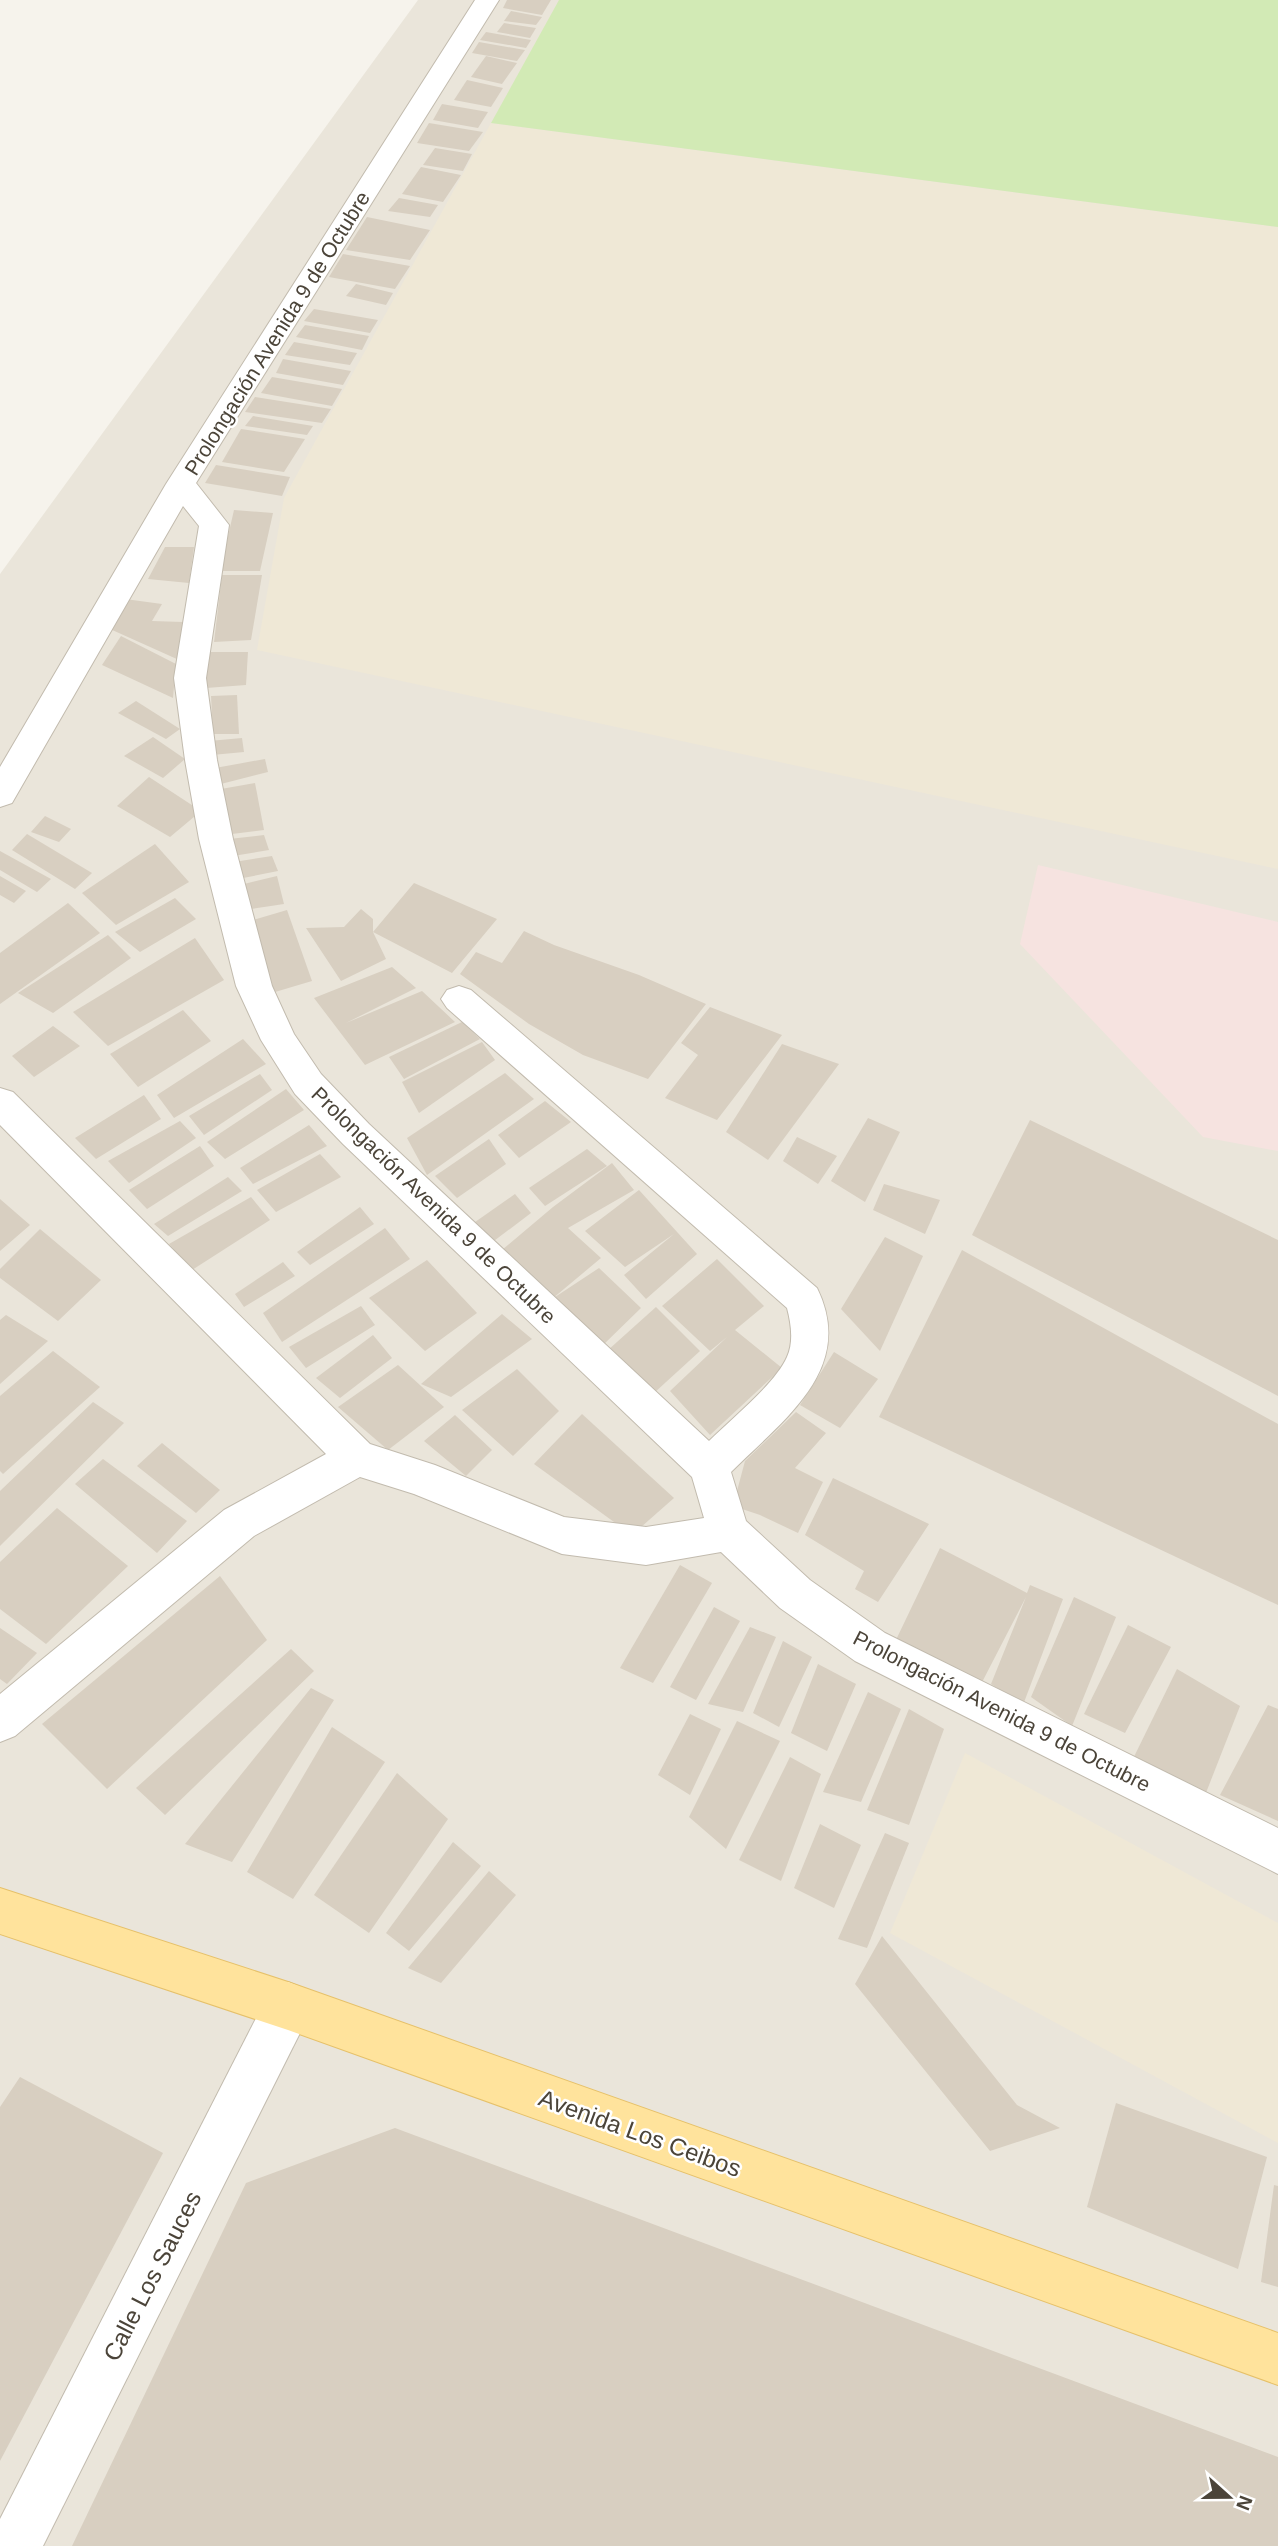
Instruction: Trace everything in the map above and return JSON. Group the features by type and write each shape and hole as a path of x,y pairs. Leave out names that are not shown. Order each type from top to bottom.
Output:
{"main road":[{"name":"Avenida Los Ceibos","path":"0,1912 288,2006 1278,2359"}],"street":[{"name":"Prolongación Avenida 9 de Octubre","path":"487,0 181,484 214,525 190,678 201,760 216,839 254,986 279,1040 308,1084 356,1135 709,1467 729,1532 795,1594 870,1647 1278,1852"},
{"path":"0,795 181,484"},
{"path":"459,999 803,1299 811,1320 806,1359 787,1388 709,1467"},
{"path":"0,1102 357,1458 421,1478 562,1535 646,1546 729,1532"},
{"path":"0,1721 239,1523 357,1458"},
{"name":"Calle Los Sauces","path":"15,2546 288,2006"}],"shaded area":[{"path":"418,0 1278,0 1278,2546 0,2546 0,574"},
{"path":"491,123 1278,227 1278,869 257,650 284,498"},
{"path":"1038,865 1278,922 1278,1151 1203,1137 1020,944"},
{"path":"965,1753 1278,1923 1278,2143 890,1933"}],"green space":[{"path":"559,0 1278,0 1278,227 491,123"}],"building":[{"path":"507,0 551,0 542,15 503,8"},
{"path":"511,11 542,17 536,25 504,21"},
{"path":"504,23 536,28 530,38 497,32"},
{"path":"486,32 531,40 526,48 480,40"},
{"path":"479,42 525,50 517,61 472,53"},
{"path":"486,56 517,63 502,84 471,77"},
{"path":"467,80 503,88 491,107 454,100"},
{"path":"442,104 488,112 478,128 433,120"},
{"path":"429,123 483,132 469,151 417,143"},
{"path":"435,148 472,154 463,171 423,165"},
{"path":"421,167 461,175 443,202 402,194"},
{"path":"399,198 438,205 430,217 388,211"},
{"path":"367,217 430,230 410,260 346,250"},
{"path":"343,254 410,266 395,289 329,277"},
{"path":"356,284 393,293 386,305 346,296"},
{"path":"314,309 378,320 370,333 304,321"},
{"path":"305,325 369,336 362,350 296,337"},
{"path":"294,342 357,353 350,365 285,355"},
{"path":"283,359 351,371 343,385 276,373"},
{"path":"272,377 342,389 332,406 261,393"},
{"path":"255,397 331,409 322,423 245,412"},
{"path":"253,416 313,426 307,435 245,426"},
{"path":"241,429 305,439 284,472 222,462"},
{"path":"216,465 290,477 282,496 205,483"},
{"path":"234,510 273,513 260,571 220,571"},
{"path":"165,547 194,547 189,583 148,579"},
{"path":"222,575 262,575 251,640 214,642"},
{"path":"125,599 162,604 152,621 183,622 179,660 110,629"},
{"path":"121,636 176,664 173,698 102,665"},
{"path":"208,652 248,652 246,685 206,688"},
{"path":"237,695 239,734 213,734 211,696"},
{"path":"136,701 180,729 166,739 118,713"},
{"path":"153,737 185,759 163,778 124,756"},
{"path":"242,738 244,752 212,755 209,741"},
{"path":"265,759 268,772 217,785 215,768"},
{"path":"149,777 201,811 170,837 117,806"},
{"path":"255,783 264,830 232,834 221,789"},
{"path":"45,816 71,829 59,842 31,832"},
{"path":"27,834 92,873 75,889 12,850"},
{"path":"264,835 269,850 233,856 229,839"},
{"path":"155,844 189,882 116,925 82,893"},
{"path":"0,851 51,879 37,892 0,870"},
{"path":"272,856 278,871 238,879 234,862"},
{"path":"0,876 26,891 14,903 0,895"},
{"path":"277,876 284,904 251,909 240,885"},
{"path":"414,883 497,919 452,973 373,932"},
{"path":"175,898 196,919 140,952 115,932"},
{"path":"68,903 100,933 0,1004 0,953"},
{"path":"361,909 373,919 373,932 386,959 341,981 306,928 344,927"},
{"path":"287,910 312,981 275,992 243,923"},
{"path":"524,931 706,1004 648,1079 583,1055 529,1024 460,974 476,952 502,963"},
{"path":"108,935 131,958 53,1013 18,993"},
{"path":"195,938 224,980 108,1046 73,1012"},
{"path":"392,967 416,988 346,1023 422,991 455,1022 365,1065 314,998"},
{"path":"710,1007 782,1035 717,1120 665,1098 698,1055 681,1043"},
{"path":"183,1010 211,1041 138,1087 110,1054"},
{"path":"462,1022 480,1039 404,1079 389,1057"},
{"path":"53,1026 80,1046 34,1077 12,1056"},
{"path":"243,1039 266,1064 174,1118 157,1095"},
{"path":"482,1042 495,1060 419,1113 402,1082"},
{"path":"782,1044 839,1064 768,1160 726,1132"},
{"path":"505,1073 534,1099 427,1175 407,1138"},
{"path":"260,1074 272,1090 204,1135 189,1116"},
{"path":"286,1089 304,1110 225,1159 207,1142"},
{"path":"144,1095 161,1119 96,1159 75,1138"},
{"path":"545,1101 571,1122 519,1158 498,1135"},
{"path":"868,1118 900,1132 865,1202 831,1181"},
{"path":"1030,1120 1278,1240 1278,1396 972,1235"},
{"path":"180,1121 196,1138 129,1183 108,1161"},
{"path":"309,1125 327,1146 253,1184 240,1168"},
{"path":"797,1137 837,1156 818,1184 783,1161"},
{"path":"489,1139 506,1164 457,1198 435,1176"},
{"path":"200,1146 214,1166 147,1209 129,1190"},
{"path":"587,1149 607,1166 545,1206 529,1188"},
{"path":"320,1154 341,1177 276,1212 257,1190"},
{"path":"612,1163 634,1190 568,1228 601,1258 552,1299 502,1250"},
{"path":"228,1177 242,1191 168,1236 154,1224"},
{"path":"884,1184 940,1200 925,1234 873,1210"},
{"path":"639,1190 697,1254 646,1299 624,1275 674,1234 625,1267 585,1231"},
{"path":"515,1194 531,1213 486,1247 468,1227"},
{"path":"251,1197 270,1220 192,1270 169,1244"},
{"path":"0,1199 30,1225 0,1251"},
{"path":"360,1207 374,1224 310,1265 297,1252"},
{"path":"385,1228 410,1259 282,1342 263,1313"},
{"path":"40,1229 101,1280 58,1321 0,1278 0,1269"},
{"path":"885,1237 923,1256 880,1351 841,1309"},
{"path":"962,1250 1278,1424 1278,1605 879,1417"},
{"path":"717,1259 764,1306 735,1330 782,1368 710,1435 670,1391 727,1337 710,1351 662,1306"},
{"path":"427,1260 477,1313 425,1351 369,1298"},
{"path":"283,1262 295,1276 244,1307 235,1294"},
{"path":"599,1268 641,1308 601,1347 552,1299"},
{"path":"361,1306 375,1325 306,1368 289,1347"},
{"path":"656,1307 700,1351 654,1393 607,1351"},
{"path":"502,1314 532,1339 451,1397 421,1384"},
{"path":"6,1315 48,1341 0,1384 0,1320"},
{"path":"373,1335 392,1358 340,1398 316,1378"},
{"path":"53,1351 100,1387 3,1474 0,1471 0,1396"},
{"path":"834,1352 878,1379 840,1428 800,1405"},
{"path":"398,1365 444,1407 388,1450 338,1407"},
{"path":"517,1369 559,1411 513,1456 462,1410"},
{"path":"93,1402 124,1423 0,1546 0,1491"},
{"path":"796,1412 826,1433 795,1468 823,1482 798,1533 733,1506 745,1461"},
{"path":"582,1414 674,1498 632,1535 534,1464"},
{"path":"455,1415 492,1450 466,1476 424,1441"},
{"path":"162,1443 220,1490 196,1513 137,1466"},
{"path":"103,1459 187,1521 157,1553 75,1484"},
{"path":"833,1478 929,1524 878,1602 855,1589 864,1571 805,1535"},
{"path":"57,1508 128,1566 46,1644 0,1609 0,1562"},
{"path":"940,1548 1027,1593 1030,1585 1063,1599 1023,1705 991,1684 1026,1597 978,1690 894,1644"},
{"path":"680,1565 712,1583 653,1683 620,1668"},
{"path":"220,1576 267,1640 107,1789 42,1724"},
{"path":"1074,1597 1116,1617 1072,1726 1031,1697"},
{"path":"714,1607 740,1621 696,1700 670,1687"},
{"path":"1128,1625 1171,1647 1125,1733 1084,1714"},
{"path":"750,1627 776,1637 743,1712 708,1704"},
{"path":"0,1628 37,1653 7,1684 0,1679"},
{"path":"783,1641 812,1657 779,1727 753,1713"},
{"path":"291,1649 314,1671 165,1815 136,1788"},
{"path":"818,1664 856,1684 827,1751 791,1733"},
{"path":"1177,1669 1240,1706 1202,1803 1128,1769"},
{"path":"311,1688 334,1700 232,1862 185,1844"},
{"path":"868,1692 901,1709 861,1802 823,1792"},
{"path":"1268,1705 1278,1709 1278,1821 1220,1795"},
{"path":"909,1709 944,1729 909,1825 867,1810"},
{"path":"690,1714 721,1729 690,1795 658,1775"},
{"path":"737,1721 780,1741 726,1849 689,1817"},
{"path":"332,1727 385,1762 293,1899 247,1872"},
{"path":"790,1757 821,1774 781,1881 739,1860"},
{"path":"397,1773 448,1819 369,1933 314,1895"},
{"path":"820,1824 861,1845 834,1908 794,1888"},
{"path":"885,1833 909,1843 867,1948 838,1939"},
{"path":"453,1842 481,1866 409,1951 386,1933"},
{"path":"489,1871 516,1895 441,1983 408,1968"},
{"path":"882,1936 1017,2105 1060,2128 990,2151 855,1984"},
{"path":"20,2077 163,2153 0,2461 0,2107"},
{"path":"1116,2103 1267,2157 1238,2269 1087,2207"},
{"path":"395,2128 1278,2457 1278,2546 72,2546 246,2183"},
{"path":"1274,2185 1278,2186 1278,2287 1261,2282"}]}
